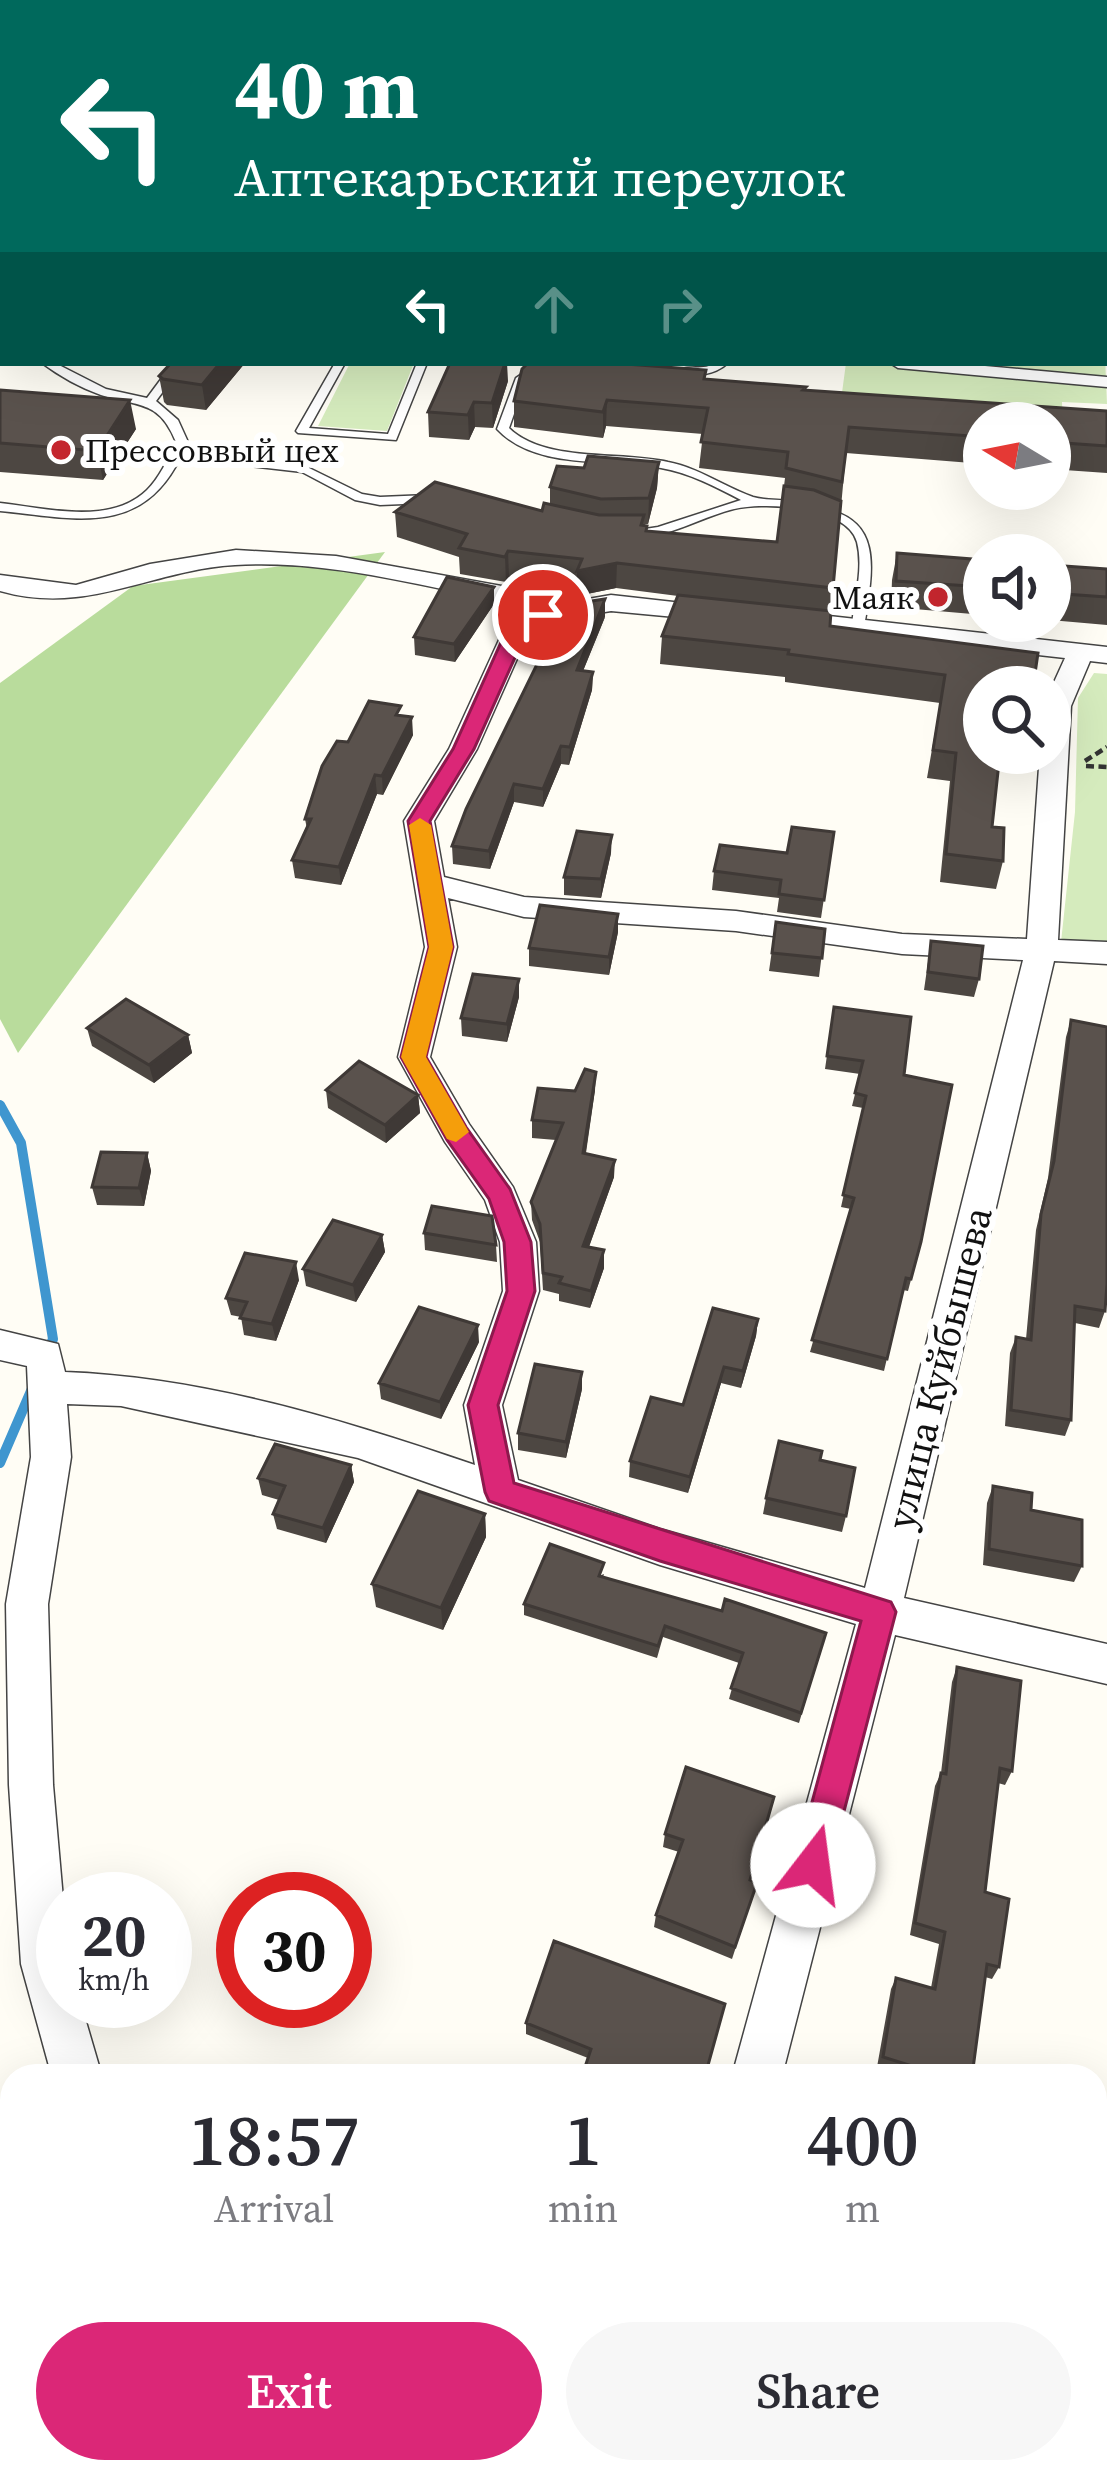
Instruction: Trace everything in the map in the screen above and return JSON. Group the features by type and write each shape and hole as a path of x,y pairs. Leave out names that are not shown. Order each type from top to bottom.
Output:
{"street":[{"path":"931,366 1107,382"},
{"path":"0,583 76,593 150,571 236,557 277,559 337,563 518,597 543,615"},
{"path":"500,1492 483,1405 521,1291 518,1242 501,1196 457,1133 414,1057 441,947 419,821 464,749 517,629 543,615 610,602 1093,654"},
{"name":"улица Куйбышева","path":"760,2064 880,1612 1042,948 1057,706 1093,654"},
{"path":"429,883 524,908 736,921 902,944 1107,953"},
{"path":"0,1346 46,1376 358,1441 660,1547 880,1612 1107,1664"},
{"path":"46,1376 51,1457 27,1604 31,1785 46,1964 73,2064"}],"lane":[{"path":"0,506 109,516 136,508 151,495 177,454 182,433 150,402 103,392 53,366"},
{"path":"150,402 177,366"},
{"path":"338,366 302,431 392,438 421,366"},
{"path":"670,372 699,373 716,366"},
{"path":"542,368 520,378 502,429 508,437 540,449 670,465 754,502"},
{"path":"177,454 305,469 359,497 380,501 450,495"},
{"path":"616,534 656,533 728,506 754,502 810,507 839,516 861,533 865,548 858,626"}],"path":[{"path":"1076,764 1107,747"}],"green space":[{"path":"348,366 413,366 387,431 318,426"},
{"path":"846,366 1105,366 1107,404 963,402 963,420 839,415"},
{"path":"385,552 18,1053 0,1019 0,683 133,586"},
{"path":"1094,673 1107,674 1107,947 1061,942 1075,812 1078,698"}],"building":[{"path":"168,366 218,366 202,385 159,376"},
{"path":"449,366 504,366 492,403 474,402 468,415 428,412"},
{"path":"525,366 652,366 706,370 704,379 806,387 803,390 977,402 963,402 963,435 849,427 842,482 786,468 788,452 701,442 708,408 607,400 603,412 514,401"},
{"path":"0,390 130,400 97,451 0,443"},
{"path":"1071,409 1107,411 1107,446 1071,443"},
{"path":"588,456 659,462 649,498 601,499 550,487 557,466 584,468"},
{"path":"435,482 542,511 544,503 599,515 644,515 641,525 647,526 646,531 777,542 784,486 814,490 841,501 833,588 617,563 577,571 582,559 508,551 505,557 459,548 467,534 395,512"},
{"path":"897,553 963,558 963,586 896,581"},
{"path":"1071,566 1107,569 1107,597 1071,594"},
{"path":"447,577 494,587 454,644 414,637"},
{"path":"678,595 831,611 830,626 1038,653 1036,666 963,666 963,774 998,774 992,827 1004,828 1003,861 946,854 956,753 933,750 945,675 662,636"},
{"path":"605,599 577,670 593,672 570,747 561,746 543,789 514,784 489,851 452,846 566,605"},
{"path":"369,701 401,706 396,715 412,717 382,776 375,775 339,867 292,860 311,819 305,819 322,766 337,741 348,742"},
{"path":"792,827 834,832 824,900 779,894 781,880 714,871 720,845 787,853"},
{"path":"577,831 612,835 601,879 564,877"},
{"path":"540,905 618,914 609,957 529,948"},
{"path":"776,922 825,929 822,958 772,953"},
{"path":"931,941 983,946 979,979 928,972"},
{"path":"473,974 519,979 507,1024 461,1018"},
{"path":"126,999 188,1035 149,1065 87,1028"},
{"path":"834,1007 911,1017 904,1075 952,1085 921,1242 911,1279 906,1278 887,1359 812,1340 854,1198 843,1195 866,1096 855,1093 863,1061 827,1056"},
{"path":"1071,1020 1107,1027 1107,1284 1105,1311 1075,1306 1071,1420 1011,1410 1016,1337 1031,1340 1041,1214 1054,1161"},
{"path":"359,1061 418,1095 385,1125 326,1090"},
{"path":"585,1069 596,1072 583,1153 615,1160 583,1246 604,1250 591,1291 559,1283 562,1277 543,1273 540,1224 531,1202 563,1123 532,1120 538,1088 575,1091"},
{"path":"101,1152 147,1153 139,1188 92,1187"},
{"path":"432,1206 492,1216 496,1245 424,1233"},
{"path":"333,1220 382,1235 353,1285 303,1269"},
{"path":"245,1253 296,1262 272,1324 240,1318 247,1302 226,1298"},
{"path":"419,1307 478,1325 440,1402 379,1383"},
{"path":"713,1308 758,1319 743,1371 724,1367 690,1477 630,1461 651,1397 683,1405"},
{"path":"535,1364 582,1372 566,1442 518,1433"},
{"path":"779,1441 822,1451 820,1460 855,1468 846,1516 766,1498"},
{"path":"275,1444 351,1465 323,1528 273,1514 285,1486 258,1478"},
{"path":"993,1486 1032,1493 1031,1510 1082,1520 1082,1566 989,1549"},
{"path":"418,1491 485,1514 441,1608 372,1584"},
{"path":"550,1544 604,1563 599,1576 722,1611 725,1599 826,1633 801,1713 731,1688 743,1653 665,1626 658,1646 524,1604"},
{"path":"957,1667 1021,1681 1012,1771 1000,1768 985,1892 1009,1899 999,1967 987,1964 974,2064 905,2064 883,2057 896,1978 935,1989 945,1932 915,1923 941,1773 946,1774"},
{"path":"686,1767 774,1797 750,1880 757,1883 735,1947 656,1915 683,1840 665,1834"},
{"path":"554,1941 725,2004 708,2064 586,2064 591,2049 526,2023"}],"waterway":[{"path":"0,1105 21,1143 53,1339 48,1351"},
{"path":"0,1463 34,1384"}],"slow traffic":[{"path":"420,825 441,947 414,1057 456,1132"}],"place":[{"name":"Прессоввый цех","path":"61,450"},
{"name":"Maяк","path":"938,597"}],"route":[{"path":"543,615 517,629 464,749 419,821 441,947 414,1057 457,1133 501,1196 518,1242 521,1291 483,1405 500,1492 660,1547 880,1612 813,1865"}]}
